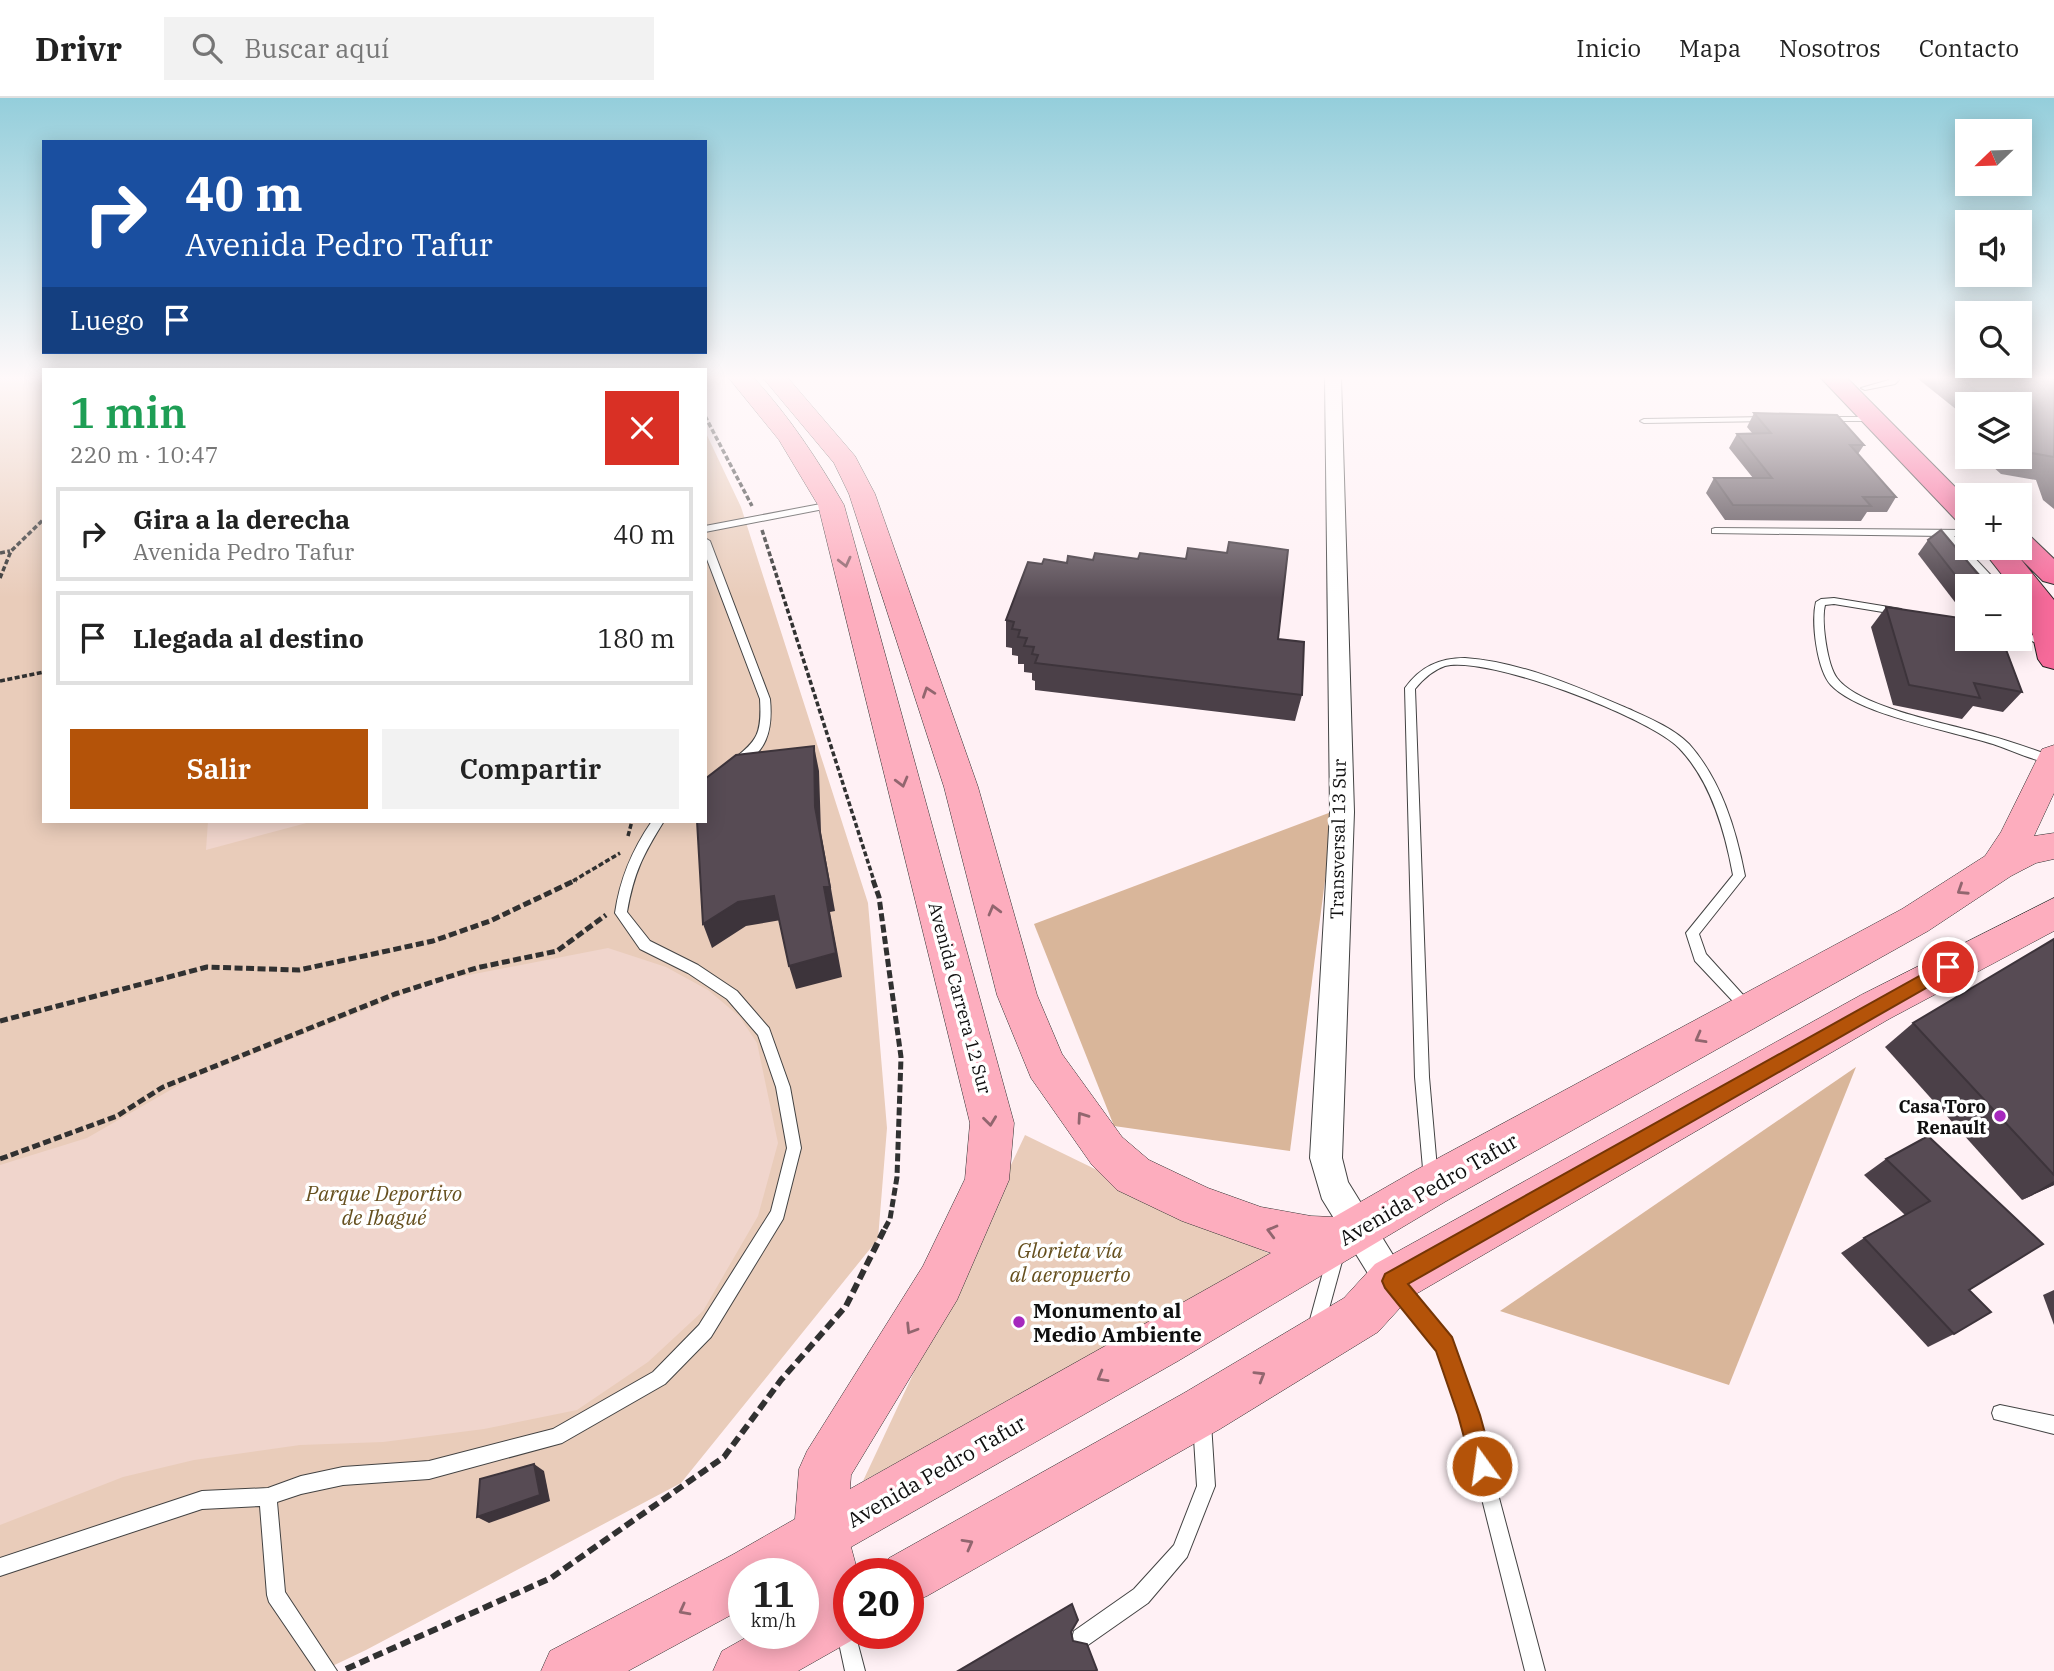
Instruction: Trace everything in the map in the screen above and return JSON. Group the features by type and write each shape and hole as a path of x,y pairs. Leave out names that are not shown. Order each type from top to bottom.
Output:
{"main road":[{"path":"1905,451 1955,503"},
{"path":"1929,451 1961,483"},
{"path":"2032,554 2054,575"},
{"path":"2006,560 2041,604 2037,643"}],"street":[{"name":"Avenida Carrera 12 Sur","path":"801,451 831,505 992,1124 987,1180 940,1283 825,1469 821,1536 833,1574"},
{"path":"838,451 846,461 862,494 961,788 1017,995 1046,1065 1107,1152 1133,1175 1198,1206 1261,1229 1311,1239 1348,1235"},
{"name":"Transversal 13 Sur","path":"1335,451 1342,812 1326,1158 1348,1235 1392,1281"},
{"name":"Avenida Pedro Tafur","path":"780,1558 1432,1185 1915,920 1998,866 2016,837 2053,759"},
{"path":"1998,866 2028,850 2054,846"},
{"path":"924,1568 1202,1411 1361,1315 1392,1281 1875,1007 2054,913"},
{"path":"570,1671 728,1587"},
{"path":"751,1669 833,1620"}],"lane":[{"path":"707,529 831,505"},
{"path":"1715,531 1955,533"},
{"path":"1946,533 1985,574"},
{"path":"707,546 765,699 768,723 761,744 723,772"},
{"path":"1914,614 1834,601 1821,602 1819,610 1827,669 1834,682 1877,706 2053,759"},
{"path":"1432,1185 1422,1077 1410,688 1423,673 1443,663 1469,662 1532,675 1650,723 1681,742 1705,774 1734,846 1739,876 1692,933 1700,957 1751,1010"},
{"path":"0,1567 202,1500 268,1497 301,1485 343,1476 429,1470 556,1437 659,1378 705,1331 778,1214 794,1148 783,1087 764,1032 732,995 693,969 645,945 621,913 626,880 636,852 657,823"},
{"path":"1311,1345 1348,1235"},
{"path":"1392,1281 1444,1345 1469,1415 1535,1671"},
{"path":"1081,1638 1140,1596 1181,1550 1206,1486 1202,1411"},
{"path":"2000,1413 2054,1425"},
{"path":"268,1497 276,1595 327,1671"},
{"path":"851,1649 855,1671"}],"path":[{"path":"342,1671 551,1578 724,1457 781,1380 846,1306 890,1219 897,1177 901,1057 879,897 758,518 723,451"},
{"path":"0,578 7,567 11,551 42,521"},
{"path":"0,553 11,551"},
{"path":"0,681 42,672"},
{"path":"0,1021 207,967 299,970 432,942 490,921 578,879 625,850 624,860"},
{"path":"0,1159 117,1116 163,1087 395,994 476,968 557,951 610,912"}],"green space":[{"name":"Parque Deportivo de Ibagué","path":"0,451 42,451 42,823 707,823 707,451 715,451 741,507 868,903 887,1128 878,1239 681,1483 366,1650 322,1671 0,1671"},
{"path":"208,823 307,823 206,850"},
{"path":"608,948 666,967 708,990 739,1016 757,1043 778,1143 758,1216 703,1311 648,1362 577,1410 484,1429 383,1442 300,1445 194,1460 123,1477 0,1525 0,1165 87,1138 186,1081 438,981"},
{"name":"Glorieta vía al aeropuerto","path":"1025,1135 1278,1258 863,1481"}],"shaded area":[{"path":"1334,811 1290,1151 1114,1126 1034,924"},
{"path":"1856,1067 1729,1385 1500,1311"}],"building":[{"path":"1751,451 1856,451 1896,497 1863,497 1871,506 1733,505 1714,478 1772,478"},
{"path":"2032,451 2054,451 2054,457 2032,453"},
{"path":"1941,530 1955,547 1955,560 1966,560 1978,574 1955,575 1928,540"},
{"path":"1229,542 1288,550 1278,639 1304,642 1302,695 1035,663 1038,655 1032,654 1034,647 1024,646 1027,638 1018,637 1020,630 1012,629 1014,622 1006,620 1028,562 1042,564 1044,559 1067,563 1068,556 1093,560 1095,553 1138,559 1140,553 1186,559 1188,548 1227,553"},
{"path":"1886,607 1955,617 1955,651 2007,651 2022,692 1974,683 1980,698 1909,685"},
{"path":"814,746 815,807 830,887 824,887 836,953 789,966 774,896 738,902 703,924 697,823 707,823 707,777 736,755"},
{"name":"Casa Toro Renault","path":"2054,939 2054,1175 1913,1023"},
{"path":"1928,1136 2043,1244 1969,1290 1991,1312 1954,1334 1864,1238 1930,1201 1886,1159"},
{"path":"534,1464 540,1495 477,1517 480,1479"},
{"path":"1072,1604 1078,1620 1071,1632 1073,1641 1087,1644 1097,1670 958,1671"}],"place":[{"name":"Casa Toro Renault","path":"2000,1116"},
{"name":"Monumento al Medio Ambiente","path":"1019,1322"}],"route":[{"path":"1482,1466 1469,1415 1444,1345 1392,1281 1948,967"}]}
